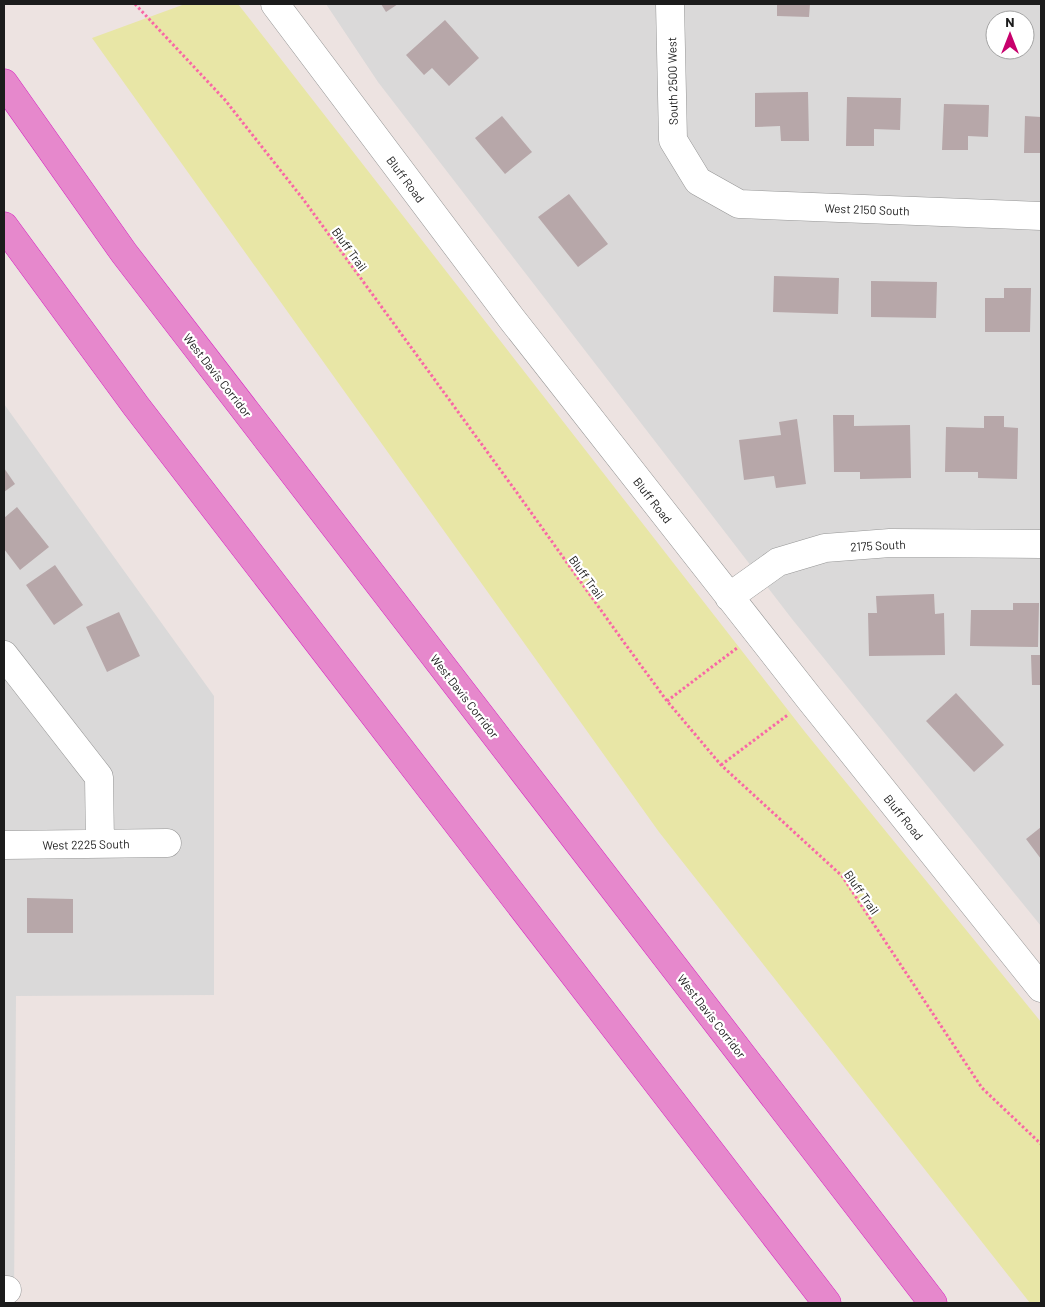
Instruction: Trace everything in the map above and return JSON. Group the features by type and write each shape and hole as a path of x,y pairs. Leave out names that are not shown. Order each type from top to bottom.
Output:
{"highway":[{"name":"West Davis Corridor","path":"4,83 124,253 933,1303"},
{"path":"4,226 148,421 827,1303"}],"street":[{"name":"Bluff Road","path":"275,4 511,318 729,597 1041,988"},
{"name":"South 2500 West","path":"670,4 673,140 698,181"},
{"name":"West 2150 South","path":"698,181 739,204 1041,216"},
{"name":"2175 South","path":"729,597 778,562 825,548 890,543 1041,544"},
{"path":"4,656 99,777 100,844"},
{"name":"West 2225 South","path":"4,845 167,843"}],"path":[{"name":"Bluff Trail","path":"135,4 225,100 303,198 667,701 722,764 842,876 982,1088 1041,1144"},
{"path":"667,701 757,632"},
{"path":"722,764 809,698"}],"shaded area":[{"path":"185,4 238,4 805,732 1041,1022 1041,1303 1030,1303 659,832 92,38"},
{"path":"326,4 1041,4 1041,926 792,619 378,82"},
{"path":"4,404 214,696 214,995 16,996 14,1303 4,1303"}],"building":[{"path":"381,4 398,4 386,12"},
{"path":"777,4 810,4 809,17 777,16"},
{"path":"445,20 479,58 449,86 432,68 424,75 406,55"},
{"path":"808,92 809,141 781,141 780,126 755,127 755,93"},
{"path":"847,97 901,98 900,130 874,129 874,146 846,146"},
{"path":"944,104 989,105 988,137 968,136 968,150 942,150"},
{"path":"502,116 532,152 505,174 475,138"},
{"path":"1025,116 1041,117 1041,153 1024,153"},
{"path":"569,194 608,244 578,267 538,217"},
{"path":"774,276 839,278 838,314 773,312"},
{"path":"871,281 937,282 936,318 871,317"},
{"path":"1004,288 1031,288 1030,332 985,332 985,298 1004,298"},
{"path":"833,415 854,415 854,426 910,425 911,478 860,479 860,472 834,472"},
{"path":"984,416 1004,416 1004,427 1018,428 1017,479 978,478 978,472 945,472 946,427 984,428"},
{"path":"797,419 806,484 776,488 774,476 744,480 739,440 781,435 779,422"},
{"path":"4,468 15,484 4,492"},
{"path":"17,507 49,547 20,570 4,549 4,518"},
{"path":"55,565 83,605 54,625 26,585"},
{"path":"934,594 935,614 944,613 945,655 869,656 868,613 877,613 876,596"},
{"path":"1013,603 1039,603 1038,647 970,646 971,610 1013,610"},
{"path":"119,612 140,656 107,672 86,627"},
{"path":"1031,655 1041,655 1041,685 1032,685"},
{"path":"956,693 1004,745 974,772 926,721"},
{"path":"1041,827 1041,859 1026,839"},
{"path":"27,898 73,899 73,933 27,933"}]}
